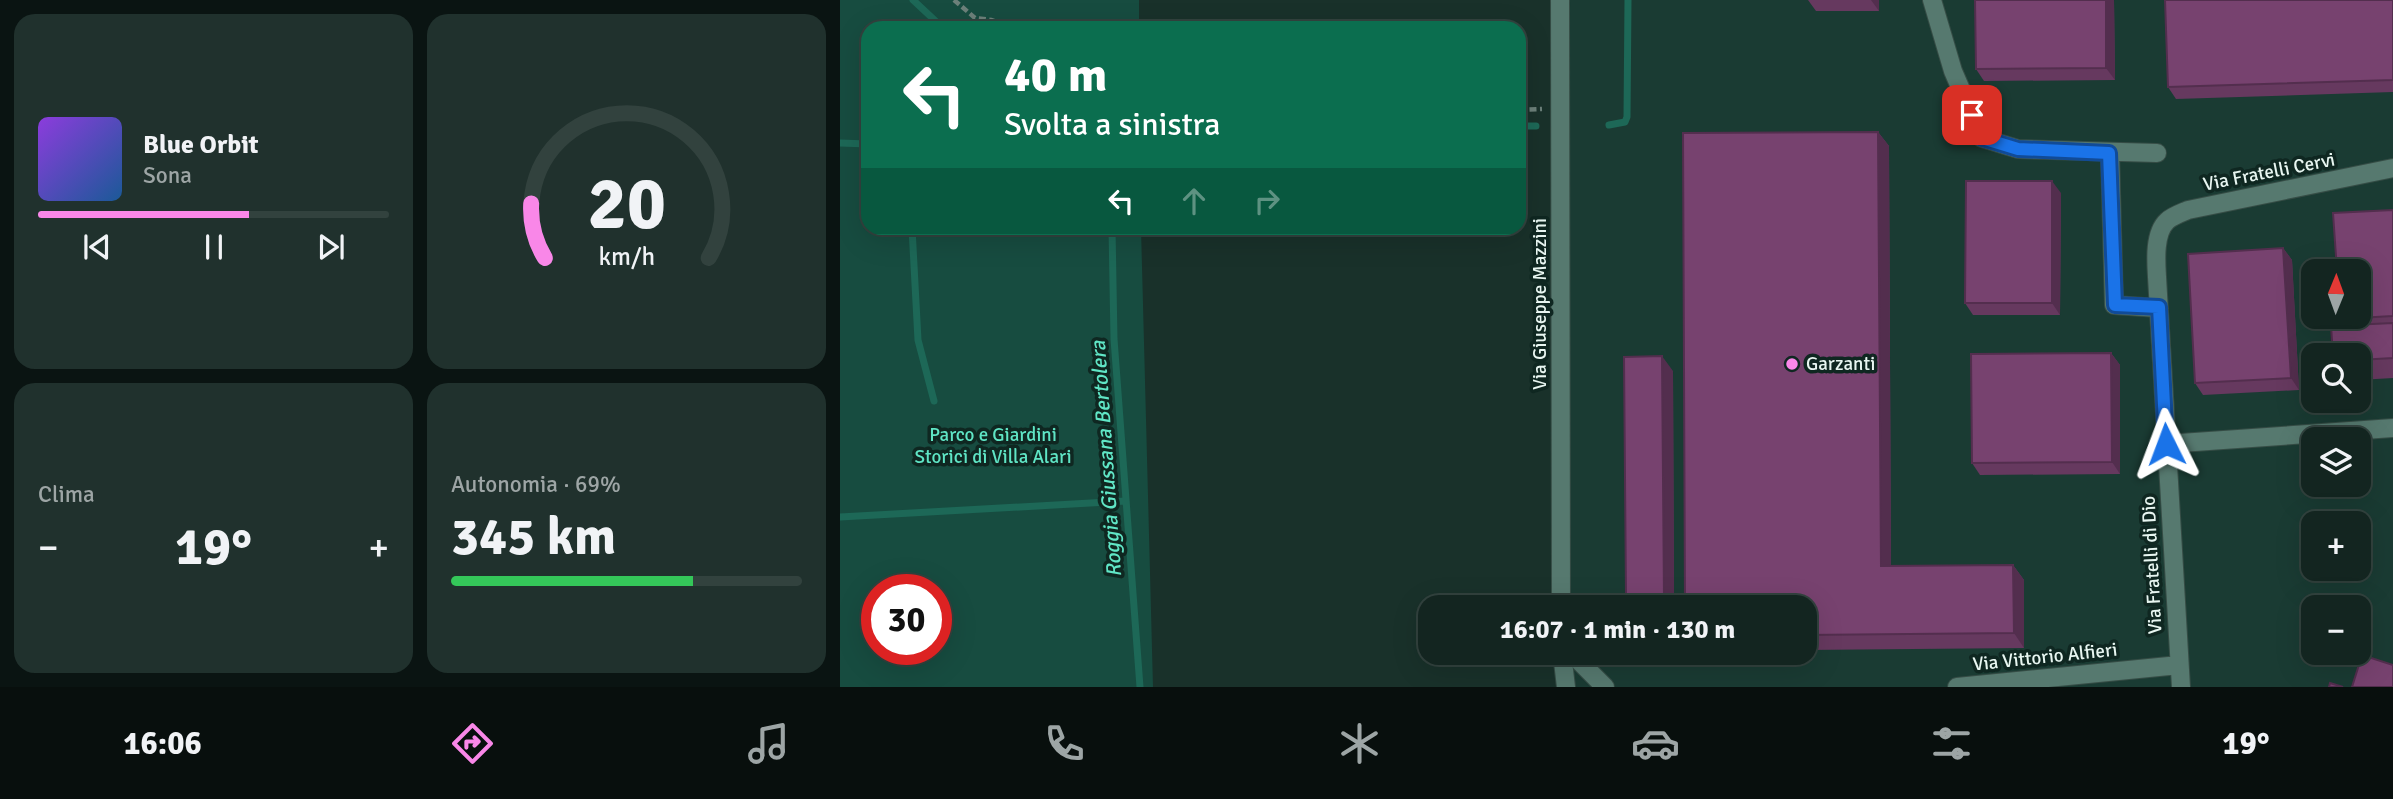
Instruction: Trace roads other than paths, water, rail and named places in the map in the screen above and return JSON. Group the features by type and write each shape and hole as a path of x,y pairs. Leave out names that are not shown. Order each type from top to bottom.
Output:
{"street":[{"name":"Via Giuseppe Mazzini","path":"1560,0 1561,595"},
{"path":"1932,0 1953,71 1982,138 2018,149 2157,153"},
{"path":"2109,153 2115,305 2159,307"},
{"name":"Via Fratelli Cervi","path":"2161,231 2167,221 2188,210 2393,168"},
{"name":"Via Fratelli di Dio","path":"2161,231 2156,262 2181,687"},
{"path":"2166,444 2393,428"},
{"path":"1563,665 1566,687"},
{"path":"1583,665 1605,687"},
{"name":"Via Vittorio Alfieri","path":"1957,687 2179,665"}],"waterway":[{"name":"Roggia Giussana Bertolera","path":"913,0 936,21"},
{"path":"1609,125 1625,122 1627,117 1628,0"},
{"path":"1526,126 1536,126"},
{"path":"840,143 861,144"},
{"path":"912,235 918,340 934,401"},
{"name":"Roggia Giussana Bertolera","path":"1112,235 1114,339 1140,687"},
{"path":"840,517 1126,501"}],"place":[{"name":"Garzanti","path":"1792,364"}],"park label":[{"name":"Parco e Giardini Storici di Villa Alari","path":"993,446"}]}
